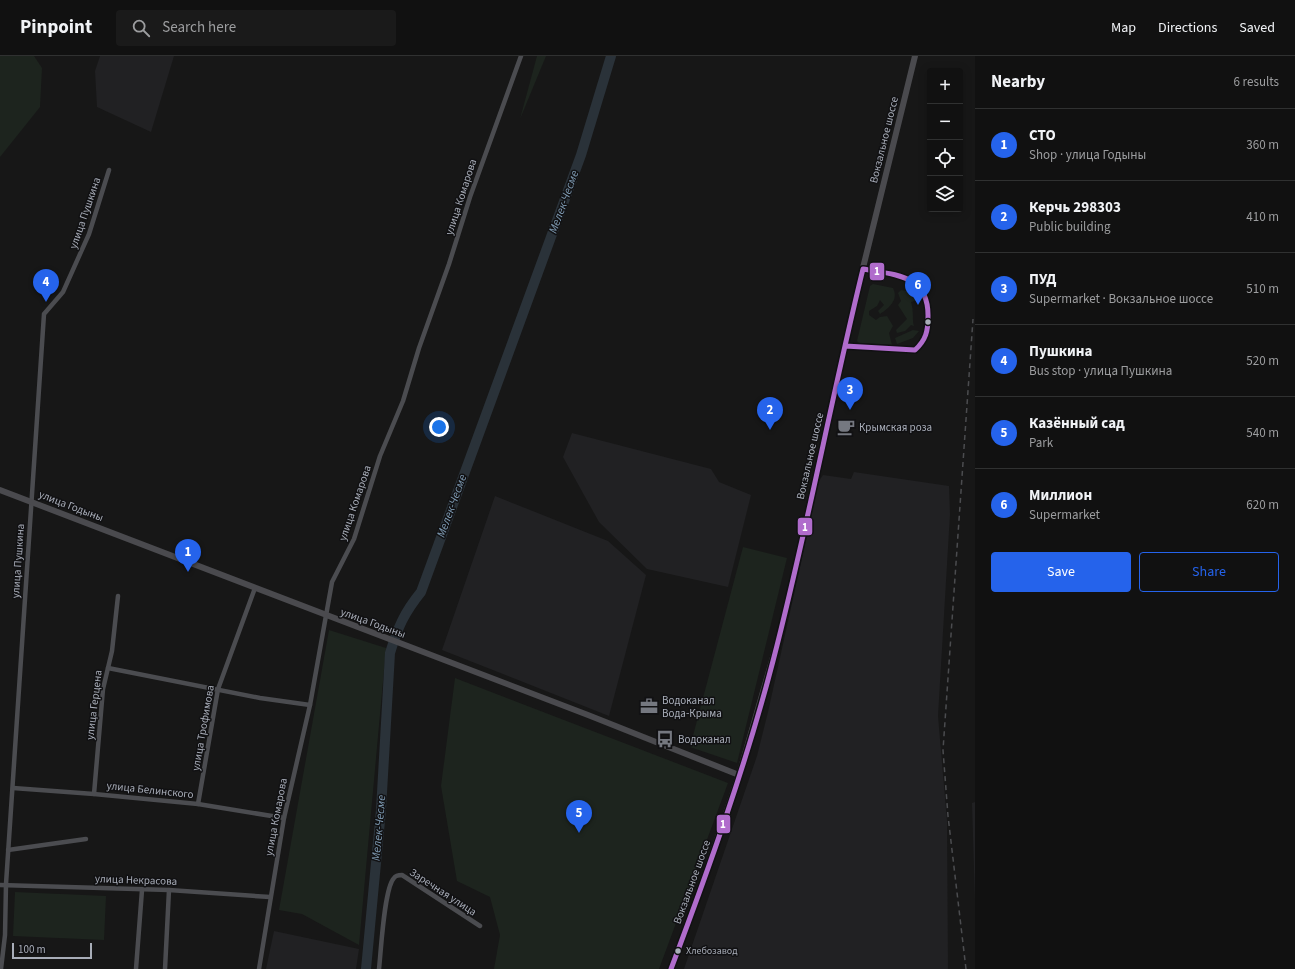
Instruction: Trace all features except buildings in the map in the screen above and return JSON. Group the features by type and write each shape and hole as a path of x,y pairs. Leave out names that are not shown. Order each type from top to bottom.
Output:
{"main road":[{"name":"Вокзальное шоссе","path":"670,969 698,896 739,775 784,619 845,346 915,56"},
{"name":"улица Годыны","path":"0,490 739,775"}],"street":[{"name":"улица Комарова","path":"258,969 284,818 310,705 332,582 354,539 380,456 403,401 419,348 449,264 470,197 520,56"},
{"name":"улица Пушкина","path":"0,969 4,935 8,850 44,314 63,292 89,234 109,170"},
{"path":"845,346 915,350 926,338 929,310 927,298 919,285 909,279 863,269"},
{"name":"улица Трофимова","path":"198,804 218,689 255,588"},
{"name":"улица Герцена","path":"94,794 103,688 112,651 118,596"},
{"path":"108,668 310,705"},
{"name":"улица Белинского","path":"13,788 198,804 284,818"},
{"path":"8,850 86,839"},
{"name":"Заречная улица","path":"379,969 387,893 394,877 402,875 480,926"},
{"name":"улица Некрасова","path":"0,884 169,890 270,897"},
{"path":"136,969 142,890"},
{"path":"165,969 169,890"}],"shaded area":[{"path":"0,56 34,56 42,68 40,107 0,157"},
{"path":"100,56 174,56 151,132 97,107 95,71"},
{"path":"537,56 546,56 520,119"},
{"path":"873,284 893,288 895,292 894,300 883,312 880,314 878,311 884,305 880,300 877,306 869,311 869,315 876,320 880,317 887,316 893,326 889,333 892,345 859,343 857,341 870,286"},
{"path":"901,290 907,291 917,300 911,302 914,326 911,325 905,331 897,333 896,330 907,319 898,305 901,301 898,293"},
{"path":"913,330 919,331 913,338 897,344 895,338"},
{"path":"572,433 711,469 719,482 751,495 728,587 647,569 599,522 563,457"},
{"path":"854,472 949,486 950,514 938,716 947,821 948,969 684,969 757,756 819,481 823,475 851,479"},
{"path":"495,496 608,541 646,575 609,716 442,650"},
{"path":"743,547 787,558 737,763 690,747"},
{"path":"329,630 386,648 359,945 302,914 279,910"},
{"path":"455,678 728,783 659,969 494,969 500,935 490,897 457,881 441,786"},
{"path":"975,802 975,902 972,803"},
{"path":"15,892 106,896 104,940 13,936"},
{"path":"274,931 359,949 356,969 266,969"}],"waterway":[{"name":"Мелек-Чесме","path":"366,969 381,810 390,653 402,621 421,592 581,155 611,56"}],"railway":[{"path":"966,969 948,816 943,750 973,319"}],"transit line":[{"name":"1","path":"671,969 739,778 773,661 797,563 840,367 863,269 898,276 917,285 923,293 927,303 928,327 924,339 915,350 845,346"}],"place":[{"name":"Пушкина","path":"46,302"},
{"name":"Миллион","path":"918,305"},
{"name":"ПУД","path":"850,410"},
{"name":"Крымская роза","path":"846,427"},
{"name":"Керчь 298303","path":"770,430"},
{"name":"СТО","path":"188,572"},
{"name":"Водоканал Вода-Крыма","path":"649,706"},
{"name":"Водоканал","path":"665,739"},
{"name":"Казённый сад","path":"579,833"},
{"name":"Хлебозавод","path":"678,951"}]}
